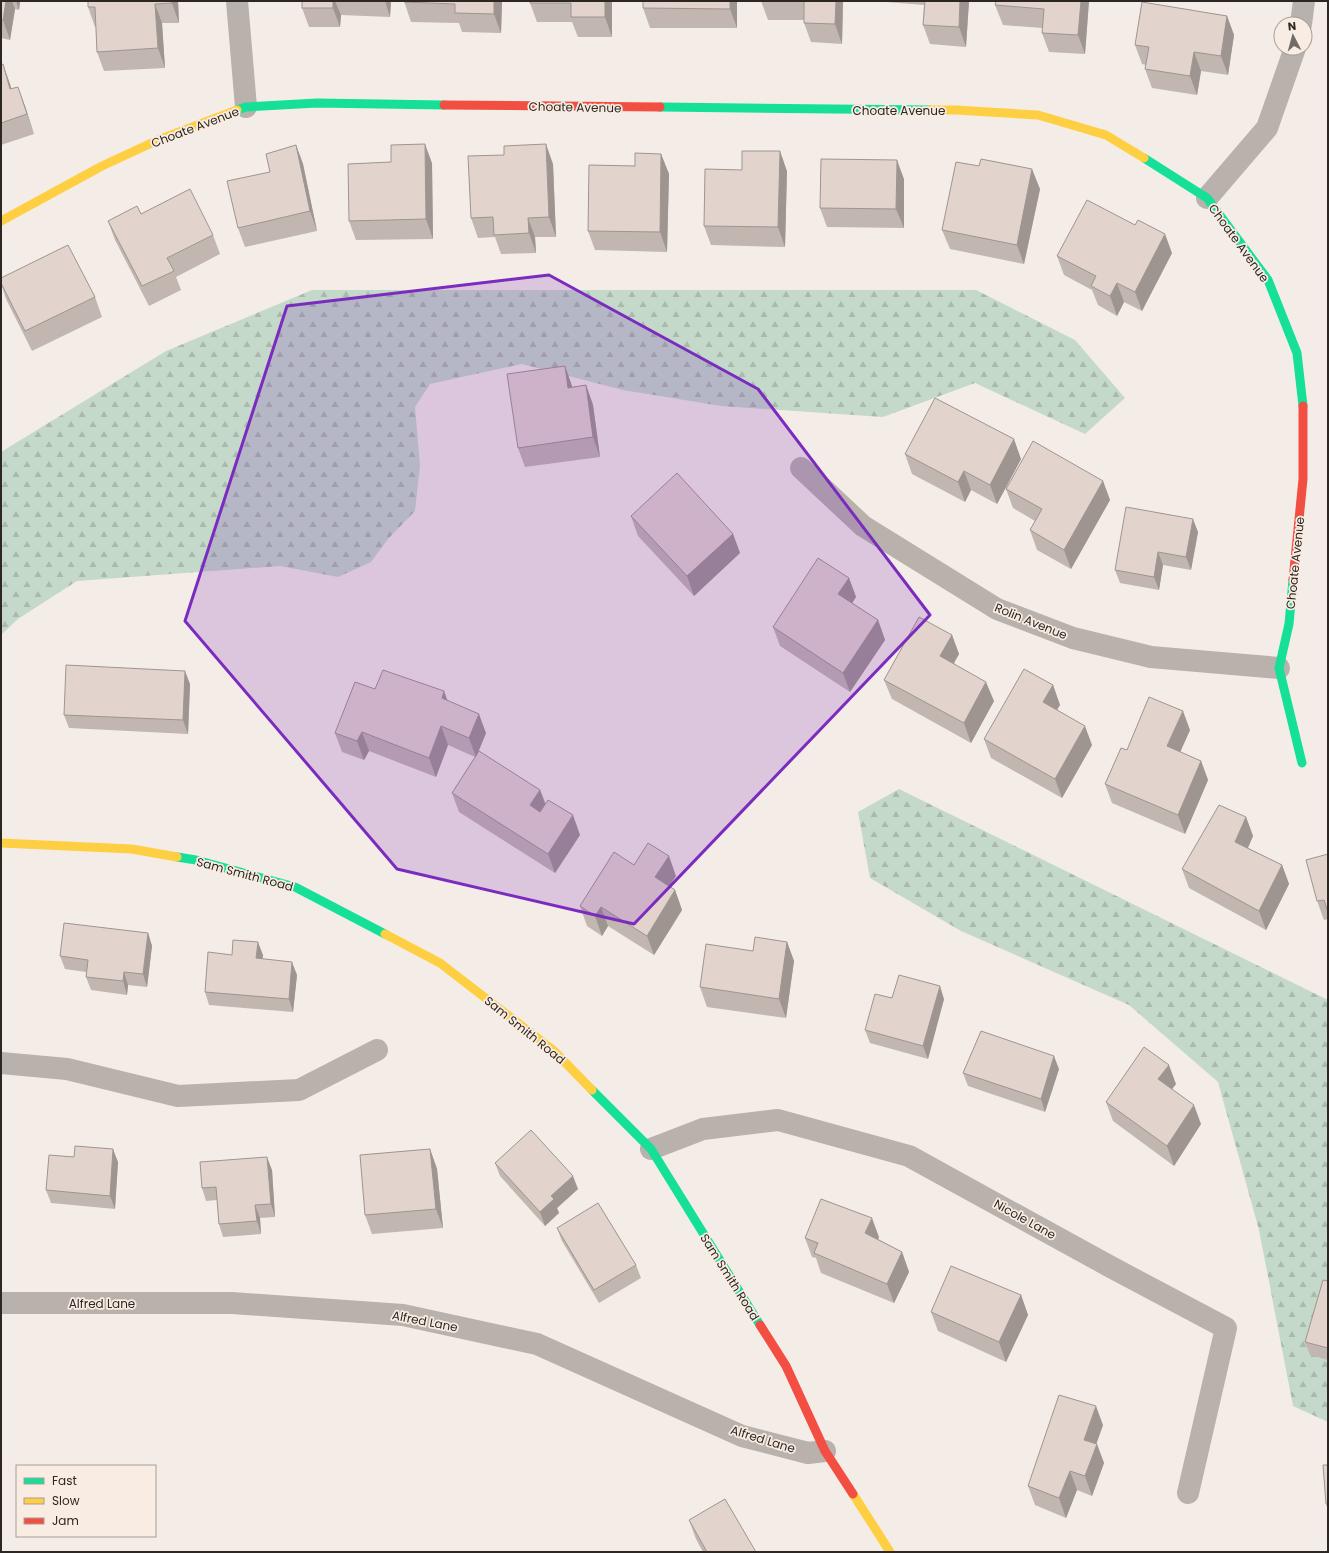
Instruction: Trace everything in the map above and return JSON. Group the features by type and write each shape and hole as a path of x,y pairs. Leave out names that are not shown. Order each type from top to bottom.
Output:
{"street":[{"path":"237,1 246,107"},
{"path":"1302,16 1304,1"},
{"path":"1208,198 1267,128 1292,56"},
{"name":"Choate Avenue","path":"1,221 109,163 158,140 246,107 317,103 956,110 1038,115 1106,135 1208,198 1268,280 1297,353 1303,410 1303,479 1289,624 1279,668 1302,763"},
{"name":"Rolin Avenue","path":"801,468 863,526 997,609 1072,638 1151,657 1279,668"},
{"name":"Sam Smith Road","path":"1,843 132,849 196,860 295,887 440,963 553,1050 651,1149 786,1366 825,1451 890,1552"},
{"path":"1,1063 67,1068 178,1096 299,1090 377,1050"},
{"name":"Nicole Lane","path":"651,1149 703,1129 778,1120 910,1156 1109,1266 1226,1328 1188,1493"},
{"name":"Alfred Lane","path":"1,1303 232,1303 403,1315 537,1344 742,1436 808,1453 825,1451"}],"highlighted area":[{"path":"549,275 758,389 930,615 634,924 397,869 185,621 287,306"}],"green space":[{"path":"312,290 976,290 1075,340 1125,398 1085,434 975,383 883,417 721,406 623,390 522,364 430,384 415,407 420,465 415,511 388,539 371,562 338,577 280,566 77,581 18,619 1,635 1,452 166,351"},
{"path":"899,789 1328,1000 1328,1422 1293,1406 1259,1230 1218,1082 1129,1005 961,931 870,878 858,812"}],"building":[{"path":"1,1 6,1 3,20 1,20"},
{"path":"88,1 172,1 172,3 155,4 158,48 97,52 95,7 88,7"},
{"path":"302,1 333,1 333,8 302,8"},
{"path":"404,1 494,1 494,14 455,13 455,4"},
{"path":"530,1 605,1 605,17 571,17 571,3 530,3"},
{"path":"643,1 730,1 730,9 643,8"},
{"path":"804,1 836,1 835,24 804,23"},
{"path":"925,1 960,1 959,27 923,25"},
{"path":"996,1 1081,1 1078,35 1042,33 1044,9 995,5"},
{"path":"1142,2 1227,16 1221,56 1194,52 1190,76 1145,69 1149,47 1135,45"},
{"path":"3,64 10,89 18,87 27,114 1,123 1,65"},
{"path":"425,144 426,219 349,221 348,164 391,162 391,145"},
{"path":"546,144 549,217 528,218 529,233 494,235 493,217 471,218 468,156 504,155 504,146"},
{"path":"296,145 310,211 238,228 227,181 270,172 266,154"},
{"path":"742,151 780,151 778,227 704,226 705,169 742,170"},
{"path":"635,153 661,154 660,232 588,231 589,165 635,166"},
{"path":"821,159 897,160 896,209 820,208"},
{"path":"981,159 1032,169 1017,245 942,230 956,162 979,166"},
{"path":"190,189 213,235 167,258 174,271 142,286 108,221 137,206 141,214"},
{"path":"1087,200 1135,225 1138,220 1165,234 1135,292 1117,283 1110,296 1091,286 1096,276 1057,256"},
{"path":"68,245 95,297 25,331 1,283 1,278"},
{"path":"565,366 568,388 586,385 593,437 518,448 507,374"},
{"path":"935,398 1014,439 990,485 964,471 958,482 905,454"},
{"path":"1033,441 1103,481 1064,550 1030,530 1042,509 1006,489"},
{"path":"677,473 733,534 687,576 631,516"},
{"path":"1126,507 1193,519 1186,557 1158,552 1154,577 1115,570"},
{"path":"818,558 849,578 838,594 878,620 843,673 773,627"},
{"path":"919,617 952,635 940,656 986,682 964,723 884,680"},
{"path":"66,665 185,671 183,720 64,715"},
{"path":"1024,669 1053,685 1043,702 1085,726 1055,779 984,739"},
{"path":"383,670 444,691 442,698 479,714 469,738 441,726 429,758 362,732 357,741 335,733 355,682 375,689"},
{"path":"1149,697 1183,711 1167,746 1201,761 1178,815 1105,784 1121,748 1127,750"},
{"path":"479,751 540,790 530,805 540,812 548,800 573,815 548,854 452,793"},
{"path":"1219,805 1246,817 1235,842 1282,865 1259,911 1182,869"},
{"path":"648,843 669,856 655,877 675,890 647,936 601,907 595,916 580,906 614,852 634,865"},
{"path":"1328,854 1328,912 1324,900 1317,901 1306,860"},
{"path":"64,923 148,933 143,974 124,972 123,981 86,977 88,960 60,956"},
{"path":"755,937 787,942 779,999 700,987 706,944 753,951"},
{"path":"233,940 258,942 256,958 292,962 289,999 205,992 208,952 232,955"},
{"path":"899,975 940,986 923,1046 865,1030 875,994 892,998"},
{"path":"981,1031 1054,1056 1041,1099 963,1073"},
{"path":"1144,1047 1169,1065 1158,1079 1194,1105 1167,1146 1106,1102"},
{"path":"531,1130 573,1176 551,1196 554,1199 540,1212 495,1163"},
{"path":"75,1146 113,1149 110,1196 46,1190 49,1155 74,1157"},
{"path":"430,1149 436,1209 365,1215 360,1155"},
{"path":"267,1157 271,1204 255,1205 257,1221 219,1224 216,1187 202,1188 200,1162"},
{"path":"821,1199 872,1218 865,1233 902,1252 887,1284 814,1253 818,1243 805,1238"},
{"path":"598,1203 636,1265 594,1290 557,1228"},
{"path":"951,1266 1021,1295 999,1342 931,1312"},
{"path":"1323,1280 1328,1281 1328,1348 1305,1342"},
{"path":"1059,1395 1096,1406 1084,1440 1097,1444 1085,1476 1070,1471 1059,1498 1028,1486"},
{"path":"1323,1465 1328,1465 1328,1504 1326,1504"},
{"path":"725,1499 756,1552 707,1552 689,1520"}],"traffic: fast":[{"path":"237,110 246,107 317,103 444,105"},
{"path":"660,107 930,110"},
{"path":"1144,158 1207,198 1268,280 1297,353 1303,406"},
{"path":"1293,580 1289,624 1279,668 1302,763"},
{"path":"177,857 196,860 295,887 385,934"},
{"path":"592,1090 651,1149 760,1325"}],"traffic: slow":[{"path":"1,221 102,166 158,140 237,110"},
{"path":"930,110 956,110 1038,115 1106,135 1144,158"},
{"path":"1,843 132,849 177,857"},
{"path":"385,934 440,963 553,1050 592,1090"},
{"path":"853,1494 890,1552"}],"traffic: jam":[{"path":"444,105 660,107"},
{"path":"1293,580 1303,479 1303,406"},
{"path":"760,1325 786,1366 825,1451 853,1494"}]}
